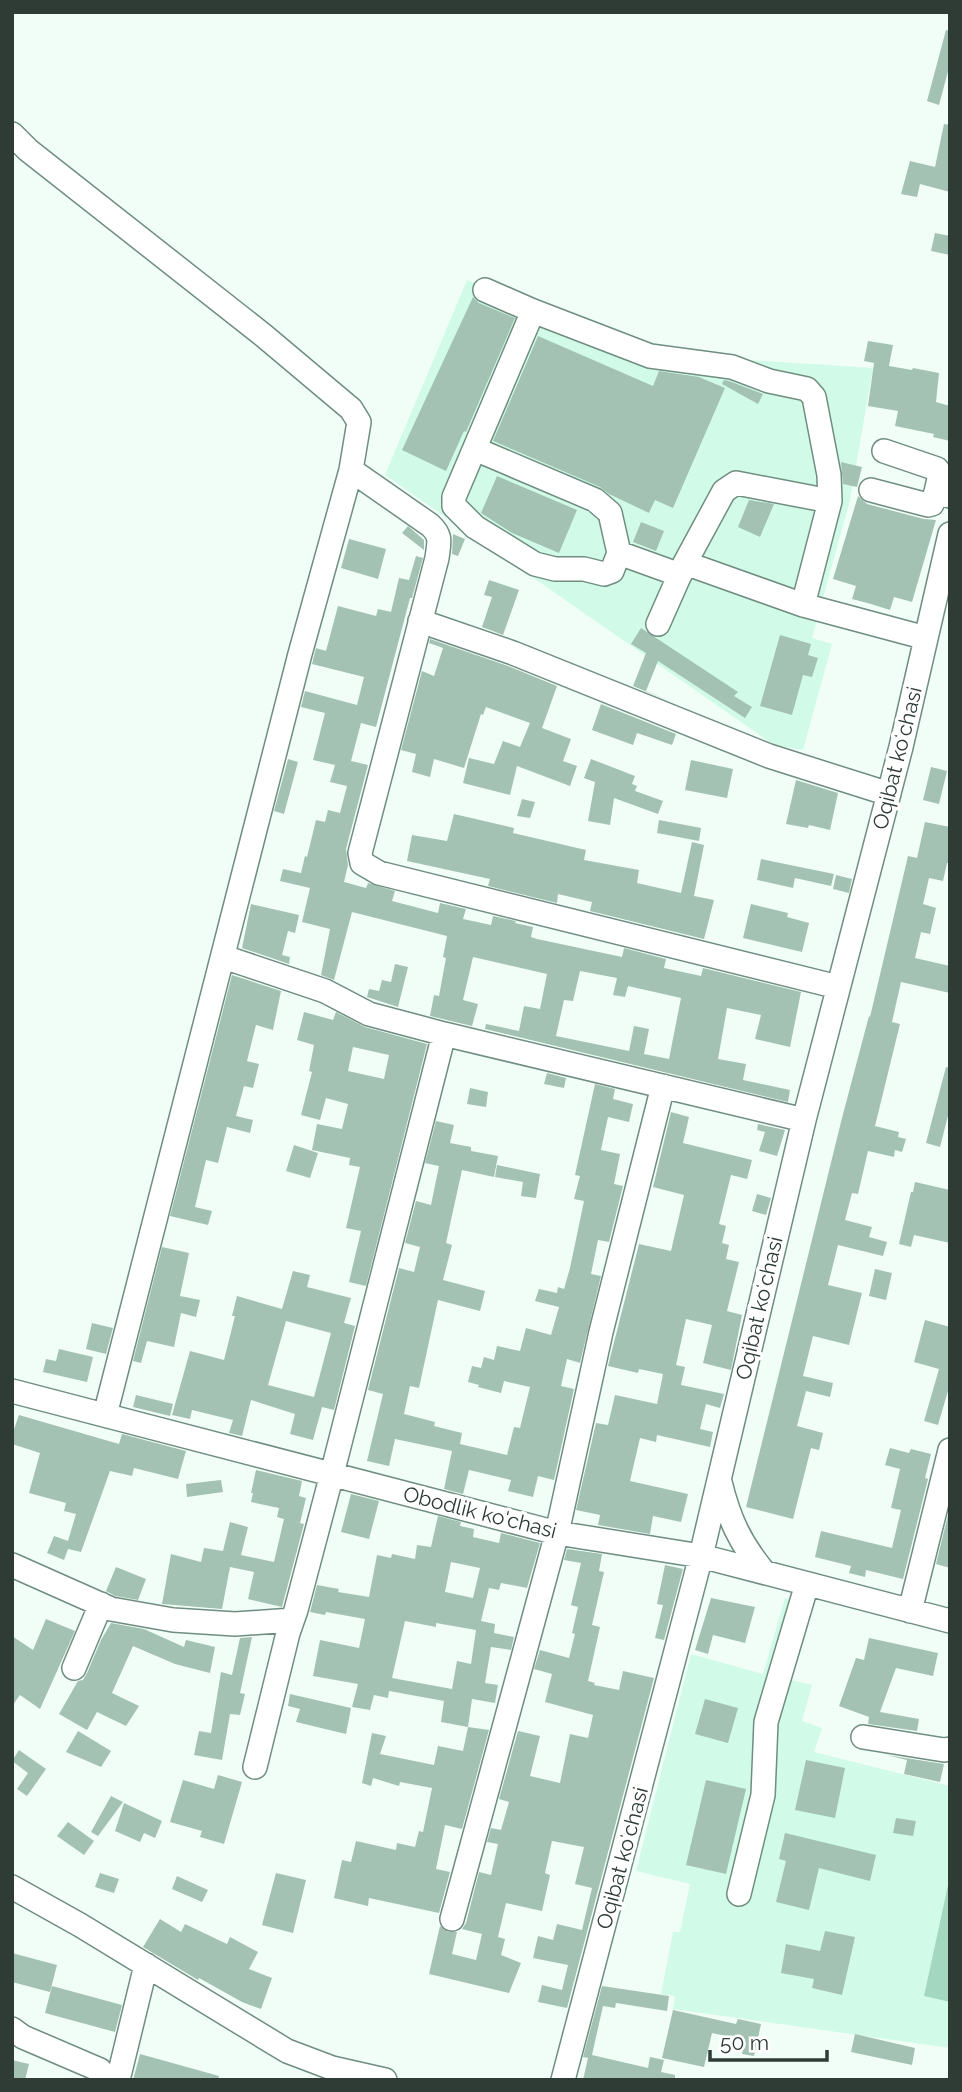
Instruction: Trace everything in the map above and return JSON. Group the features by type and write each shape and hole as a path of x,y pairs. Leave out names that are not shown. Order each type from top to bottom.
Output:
{"street":[{"path":"12,134 263,335 351,409 359,422 351,470 300,654 104,1415"},
{"path":"485,290 650,356 732,367 769,381 807,389 814,397 829,475 830,501 803,605"},
{"path":"475,449 595,500 610,513 619,554 612,571 604,574 535,564 475,527 454,506 454,497 533,311"},
{"path":"871,490 928,505 943,494 937,469 884,452"},
{"path":"351,470 437,532 439,541 437,558 360,853 362,863 379,873 838,987"},
{"path":"658,624 682,569 724,491 736,483 830,501"},
{"name":"Oqibat koʻchasi","path":"563,2080 701,1556 804,1120 889,794 950,534"},
{"path":"619,554 682,569 926,638"},
{"path":"420,621 513,653 769,757 889,794"},
{"path":"224,957 325,991 369,1014 804,1120"},
{"path":"255,1768 444,1034"},
{"path":"452,1919 556,1532 601,1332 663,1086"},
{"name":"Obodlik ko'chasi","path":"13,1394 556,1532 701,1556 950,1621"},
{"path":"910,1611 950,1450"},
{"path":"719,1477 727,1513 746,1550 764,1572"},
{"path":"12,1565 111,1609 186,1621 235,1624 292,1620"},
{"path":"739,1894 763,1795 766,1722 807,1584"},
{"path":"74,1668 100,1604"},
{"path":"863,1737 944,1751 950,1749"},
{"path":"12,1887 330,2074 385,2080"},
{"path":"118,2080 146,1965"},
{"path":"12,2029 23,2037 100,2070 106,2080"}],"shaded area":[{"path":"467,280 671,355 873,368 850,500 812,638 832,644 803,750 774,745 385,475"},
{"path":"785,1598 812,1606 792,1680 812,1685 802,1721 822,1728 814,1752 950,1786 950,2048 673,2009 675,1996 661,1994 673,1932 680,1932 690,1884 636,1871 691,1654 763,1674"},
{"path":"950,1876 950,2002 924,1996"}],"building":[{"path":"946,30 950,31 950,64 939,105 927,101"},
{"path":"944,124 950,125 950,192 920,184 917,197 901,194 910,161 935,167"},
{"path":"935,233 950,236 950,255 931,251"},
{"path":"473,297 479,303 515,318 466,432 464,431 446,471 402,450"},
{"path":"538,336 653,386 659,371 699,377 725,388 673,508 655,500 649,513 600,487 493,441"},
{"path":"868,341 893,345 889,366 939,373 936,402 950,406 950,441 933,437 934,434 895,426 898,411 868,406 874,363 864,361"},
{"path":"724,380 763,394 758,404 722,384"},
{"path":"841,462 862,467 857,487 843,484"},
{"path":"497,476 577,510 559,553 512,533 481,513"},
{"path":"858,496 867,504 936,520 912,602 894,597 890,610 852,599 856,586 833,579"},
{"path":"749,500 774,504 760,537 738,527"},
{"path":"641,522 664,531 656,551 633,542"},
{"path":"408,526 424,540 424,550 402,533"},
{"path":"453,534 465,539 458,556 452,554"},
{"path":"349,539 386,549 378,579 341,568"},
{"path":"416,556 423,558 376,727 361,723 351,761 368,765 346,849 348,865 344,882 366,888 368,883 395,891 392,901 438,913 440,903 466,909 463,919 491,925 493,916 516,921 515,923 533,927 531,937 537,939 622,957 624,948 666,959 664,968 701,976 703,968 801,992 790,1047 755,1039 761,1015 727,1008 718,1059 746,1064 743,1080 790,1090 788,1102 485,1029 486,1024 519,1031 524,1006 540,1009 547,974 473,957 463,1000 478,1004 472,1026 430,1016 434,995 439,996 447,936 352,912 334,980 321,975 330,929 302,922 310,888 280,881 283,869 301,873 316,820 325,822 328,810 340,813 347,786 330,782 335,765 313,760 325,713 301,707 305,691 357,705 364,677 312,664 316,648 326,651 338,606 376,616 378,609 391,612 399,578 409,580","holes":["580,971 617,978 613,995 625,997 628,986 681,998 669,1059 644,1054 649,1029 634,1026 629,1051 556,1036 564,1000 573,1001"]},
{"path":"489,580 519,590 503,635 482,627 492,597 484,595"},
{"path":"641,628 738,692 734,696 752,707 745,718 658,661 646,691 671,702 633,686 646,653 631,644"},
{"path":"780,635 811,644 808,655 818,658 812,677 803,675 792,715 760,706"},
{"path":"430,639 557,686 542,728 571,739 563,761 577,766 570,786 517,766 510,795 463,783 469,758 494,764 503,741 520,747 530,723 486,707 483,715 481,714 464,768 434,759 430,777 412,772 416,754 401,750 422,671 434,676 443,648 429,643"},
{"path":"601,704 676,734 672,745 637,733 633,745 592,730"},
{"path":"288,759 298,762 284,814 274,811"},
{"path":"591,759 635,776 632,784 637,786 635,791 663,801 658,814 614,798 610,825 588,821 595,782 584,778"},
{"path":"691,760 733,769 727,798 685,790"},
{"path":"931,767 947,771 939,804 923,800"},
{"path":"796,780 838,793 830,830 809,825 808,828 786,824"},
{"path":"522,799 535,802 530,818 517,816"},
{"path":"454,814 514,828 513,833 586,850 584,860 639,870 637,883 681,893 692,842 704,845 694,896 714,900 704,939 590,911 592,902 558,894 557,903 488,886 490,879 407,861 412,835 447,841"},
{"path":"659,820 701,828 699,841 657,833"},
{"path":"925,822 950,827 950,863 947,863 943,881 929,878 923,904 936,908 930,934 921,932 915,958 950,966 950,993 901,982 892,1022 900,1024 875,1126 899,1132 898,1137 906,1139 902,1152 895,1150 894,1157 868,1151 858,1194 852,1193 845,1220 872,1227 869,1237 887,1242 883,1256 838,1245 828,1285 862,1293 849,1345 813,1336 803,1376 833,1383 830,1397 806,1391 797,1426 823,1433 819,1450 811,1448 793,1519 746,1507 908,856 917,858"},
{"path":"761,859 834,874 831,886 795,878 793,888 757,880"},
{"path":"836,875 852,879 849,893 833,889"},
{"path":"251,904 299,915 295,933 288,931 282,955 290,957 289,964 242,948"},
{"path":"751,904 788,913 787,917 809,923 802,952 743,938"},
{"path":"395,964 408,967 398,1007 367,997 369,989 379,991 382,980 391,982"},
{"path":"232,975 281,991 273,1030 256,1025 247,1061 259,1064 253,1088 244,1086 236,1116 253,1120 250,1133 227,1127 218,1163 206,1160 195,1207 212,1211 208,1225 170,1216"},
{"path":"304,1012 333,1020 336,1012 365,1027 427,1044 366,1286 349,1282 361,1231 346,1228 360,1167 349,1165 350,1158 312,1150 317,1124 342,1129 348,1104 326,1098 320,1120 301,1115 312,1072 309,1071 314,1045 297,1040","holes":["353,1047 389,1055 384,1079 348,1071"]},
{"path":"946,1067 950,1068 950,1108 940,1147 926,1143"},
{"path":"547,1073 566,1078 564,1088 544,1084"},
{"path":"595,1084 615,1089 613,1099 633,1104 629,1122 608,1117 601,1150 620,1154 614,1184 623,1186 609,1242 598,1240 591,1274 601,1276 580,1363 567,1359 561,1386 574,1389 554,1480 538,1476 533,1497 508,1491 511,1480 469,1470 463,1494 444,1489 452,1451 395,1439 389,1466 367,1461 383,1394 368,1390 399,1268 414,1272 420,1247 405,1243 416,1201 431,1205 439,1166 425,1163 436,1121 454,1125 450,1143 471,1147 471,1151 498,1156 494,1177 462,1170 446,1243 452,1245 443,1280 485,1291 480,1311 438,1300 419,1388 410,1386 404,1414 462,1433 460,1444 507,1455 514,1427 520,1428 530,1387 504,1381 501,1393 468,1382 472,1366 481,1368 484,1357 494,1360 497,1346 520,1351 526,1328 551,1335 559,1307 535,1301 539,1289 557,1293 558,1287 564,1289 570,1268 584,1201 574,1199 580,1176 575,1175"},
{"path":"470,1088 488,1092 486,1107 467,1104"},
{"path":"671,1112 689,1117 683,1143 752,1160 747,1179 731,1175 719,1224 726,1226 722,1243 729,1245 726,1259 739,1262 727,1311 742,1315 731,1370 703,1363 712,1325 686,1319 676,1365 685,1367 681,1385 724,1394 720,1408 706,1404 700,1429 713,1432 710,1447 657,1435 656,1442 640,1438 630,1481 688,1494 681,1522 653,1516 650,1534 598,1525 600,1515 576,1510 596,1423 608,1425 615,1395 657,1404 663,1374 639,1369 638,1373 608,1366 639,1244 671,1251 684,1195 653,1187"},
{"path":"758,1124 785,1130 777,1156 759,1151 765,1132 757,1130"},
{"path":"294,1145 318,1153 310,1178 286,1171"},
{"path":"497,1165 540,1174 536,1198 521,1196 523,1182 495,1177"},
{"path":"915,1182 950,1190 950,1243 914,1235 911,1247 899,1244"},
{"path":"757,1194 771,1198 766,1215 752,1211"},
{"path":"162,1247 189,1253 180,1296 200,1300 196,1317 181,1313 174,1347 147,1341 141,1363 133,1361"},
{"path":"875,1269 892,1273 886,1300 869,1296"},
{"path":"293,1271 310,1275 307,1287 351,1298 344,1323 355,1326 334,1410 322,1407 313,1440 290,1434 295,1414 251,1400 242,1436 229,1433 233,1420 192,1410 190,1419 172,1415 190,1351 224,1360 237,1296 282,1309","holes":["286,1321 331,1333 314,1397 268,1385"]},
{"path":"925,1320 950,1327 950,1384 938,1425 924,1421 939,1369 914,1362"},
{"path":"92,1323 113,1328 106,1354 86,1349"},
{"path":"59,1349 93,1357 87,1382 43,1372 46,1359 56,1361"},
{"path":"136,1395 173,1404 170,1416 133,1407"},
{"path":"19,1415 119,1444 122,1434 186,1451 178,1479 134,1468 132,1476 110,1471 81,1552 68,1549 64,1560 47,1553 54,1536 68,1541 76,1514 64,1511 66,1503 29,1493 40,1453 12,1444 12,1435"},
{"path":"890,1448 909,1453 911,1449 931,1454 925,1478 928,1479 903,1579 866,1570 865,1577 849,1573 851,1566 815,1557 821,1531 892,1548 901,1510 891,1508 900,1469 885,1465"},
{"path":"256,1470 302,1481 299,1496 306,1498 300,1523 304,1524 282,1607 248,1599 254,1572 230,1567 222,1609 162,1604 171,1554 201,1562 204,1548 223,1551 230,1522 248,1527 241,1555 274,1562 284,1519 277,1517 279,1508 251,1502"},
{"path":"221,1480 223,1492 187,1497 186,1484"},
{"path":"351,1494 379,1501 369,1539 341,1532"},
{"path":"948,1515 950,1516 950,1568 936,1564"},
{"path":"438,1516 461,1522 460,1526 474,1529 473,1537 499,1543 501,1533 540,1543 527,1588 501,1583 499,1590 489,1588 481,1621 495,1624 494,1633 514,1637 511,1650 491,1647 485,1683 498,1685 495,1703 472,1699 468,1727 441,1722 444,1701 389,1691 388,1698 374,1695 370,1710 352,1707 358,1684 313,1676 320,1640 359,1648 365,1619 310,1612 317,1585 369,1597 377,1555 391,1558 392,1554 415,1559 417,1545 431,1547","holes":["451,1562 480,1568 473,1598 445,1592","405,1621 476,1630 471,1664 457,1661 452,1689 392,1678"]},
{"path":"567,1549 602,1554 599,1571 604,1572 592,1625 600,1627 588,1681 595,1683 594,1685 619,1690 623,1671 654,1678 567,2008 538,2002 542,1985 562,1990 568,1965 533,1958 538,1936 553,1940 557,1924 582,1930 592,1888 575,1884 584,1847 552,1841 545,1873 550,1875 542,1911 506,1903 498,1937 505,1939 501,1955 521,1963 509,1993 429,1974 440,1926 448,1932 457,1932 452,1954 476,1960 482,1934 462,1929 466,1923 479,1872 491,1875 498,1844 487,1842 491,1828 501,1830 509,1802 499,1799 518,1731 540,1736 530,1776 560,1783 570,1734 588,1738 593,1715 545,1702 552,1674 534,1669 540,1650 569,1658 578,1607 571,1605 581,1563 564,1560"},
{"path":"665,1565 683,1569 664,1640 655,1638 663,1605 657,1604"},
{"path":"116,1567 146,1579 138,1600 115,1596 106,1591"},
{"path":"711,1598 755,1607 745,1643 713,1635 708,1654 695,1650"},
{"path":"46,1619 75,1631 40,1709 20,1695 12,1706 12,1636 33,1650"},
{"path":"111,1623 144,1629 184,1647 186,1640 215,1647 210,1673 175,1664 133,1646 112,1693 139,1706 126,1726 97,1712 87,1730 59,1714 78,1681 83,1680 87,1673"},
{"path":"252,1637 240,1693 245,1694 240,1715 230,1714 222,1760 194,1755 199,1731 211,1733 221,1672 232,1675 240,1638"},
{"path":"869,1638 938,1653 933,1676 896,1668 880,1712 919,1719 917,1731 868,1724 869,1717 839,1706 856,1658 864,1660"},
{"path":"290,1694 351,1708 346,1734 296,1722 300,1709 288,1706"},
{"path":"705,1699 738,1708 728,1743 695,1734"},
{"path":"468,1727 489,1730 462,1829 445,1825 436,1869 450,1872 439,1913 369,1898 368,1906 334,1898 342,1860 351,1862 356,1841 396,1850 397,1843 415,1847 419,1831 423,1832 432,1788 400,1782 399,1786 373,1778 371,1786 362,1783 372,1733 386,1736 380,1754 434,1765 438,1746 463,1751"},
{"path":"78,1731 111,1751 101,1767 66,1752"},
{"path":"19,1750 46,1769 27,1796 17,1789 28,1773 12,1761"},
{"path":"886,1755 944,1764 940,1782 904,1774 907,1760"},
{"path":"806,1760 845,1768 835,1818 795,1810"},
{"path":"218,1775 242,1782 224,1844 200,1837 202,1831 170,1822 183,1780 214,1789"},
{"path":"706,1780 746,1789 726,1874 686,1865"},
{"path":"111,1796 123,1802 98,1836 91,1832"},
{"path":"124,1803 162,1821 155,1838 144,1833 140,1842 115,1831"},
{"path":"896,1818 916,1821 913,1836 893,1833"},
{"path":"68,1822 94,1841 84,1855 57,1836"},
{"path":"785,1833 876,1855 870,1881 819,1868 809,1910 776,1902 786,1861 779,1859"},
{"path":"100,1873 119,1879 114,1893 95,1887"},
{"path":"276,1873 306,1880 293,1933 262,1925"},
{"path":"177,1876 208,1890 202,1902 172,1889"},
{"path":"160,1919 181,1932 185,1924 227,1944 230,1937 258,1952 249,1969 272,1978 261,2009 242,2002 199,1978 198,1980 143,1947"},
{"path":"825,1931 855,1937 842,1995 812,1988 814,1979 781,1973 786,1944 820,1951"},
{"path":"12,1953 57,1965 50,1992 12,1982"},
{"path":"52,1986 122,2005 115,2032 45,2013"},
{"path":"602,1986 669,1996 667,2011 616,2003 615,2008 603,2006 592,2055 648,2068 650,2057 664,2060 661,2072 675,2075 675,2080 583,2080 588,2058 583,2057"},
{"path":"673,2010 736,2024 738,2019 761,2024 754,2056 742,2054 745,2040 712,2033 704,2067 662,2058"},
{"path":"855,2034 915,2048 912,2065 851,2052"},
{"path":"140,2054 219,2076 218,2080 133,2080"},
{"path":"12,2060 29,2064 25,2080 12,2080"}]}
